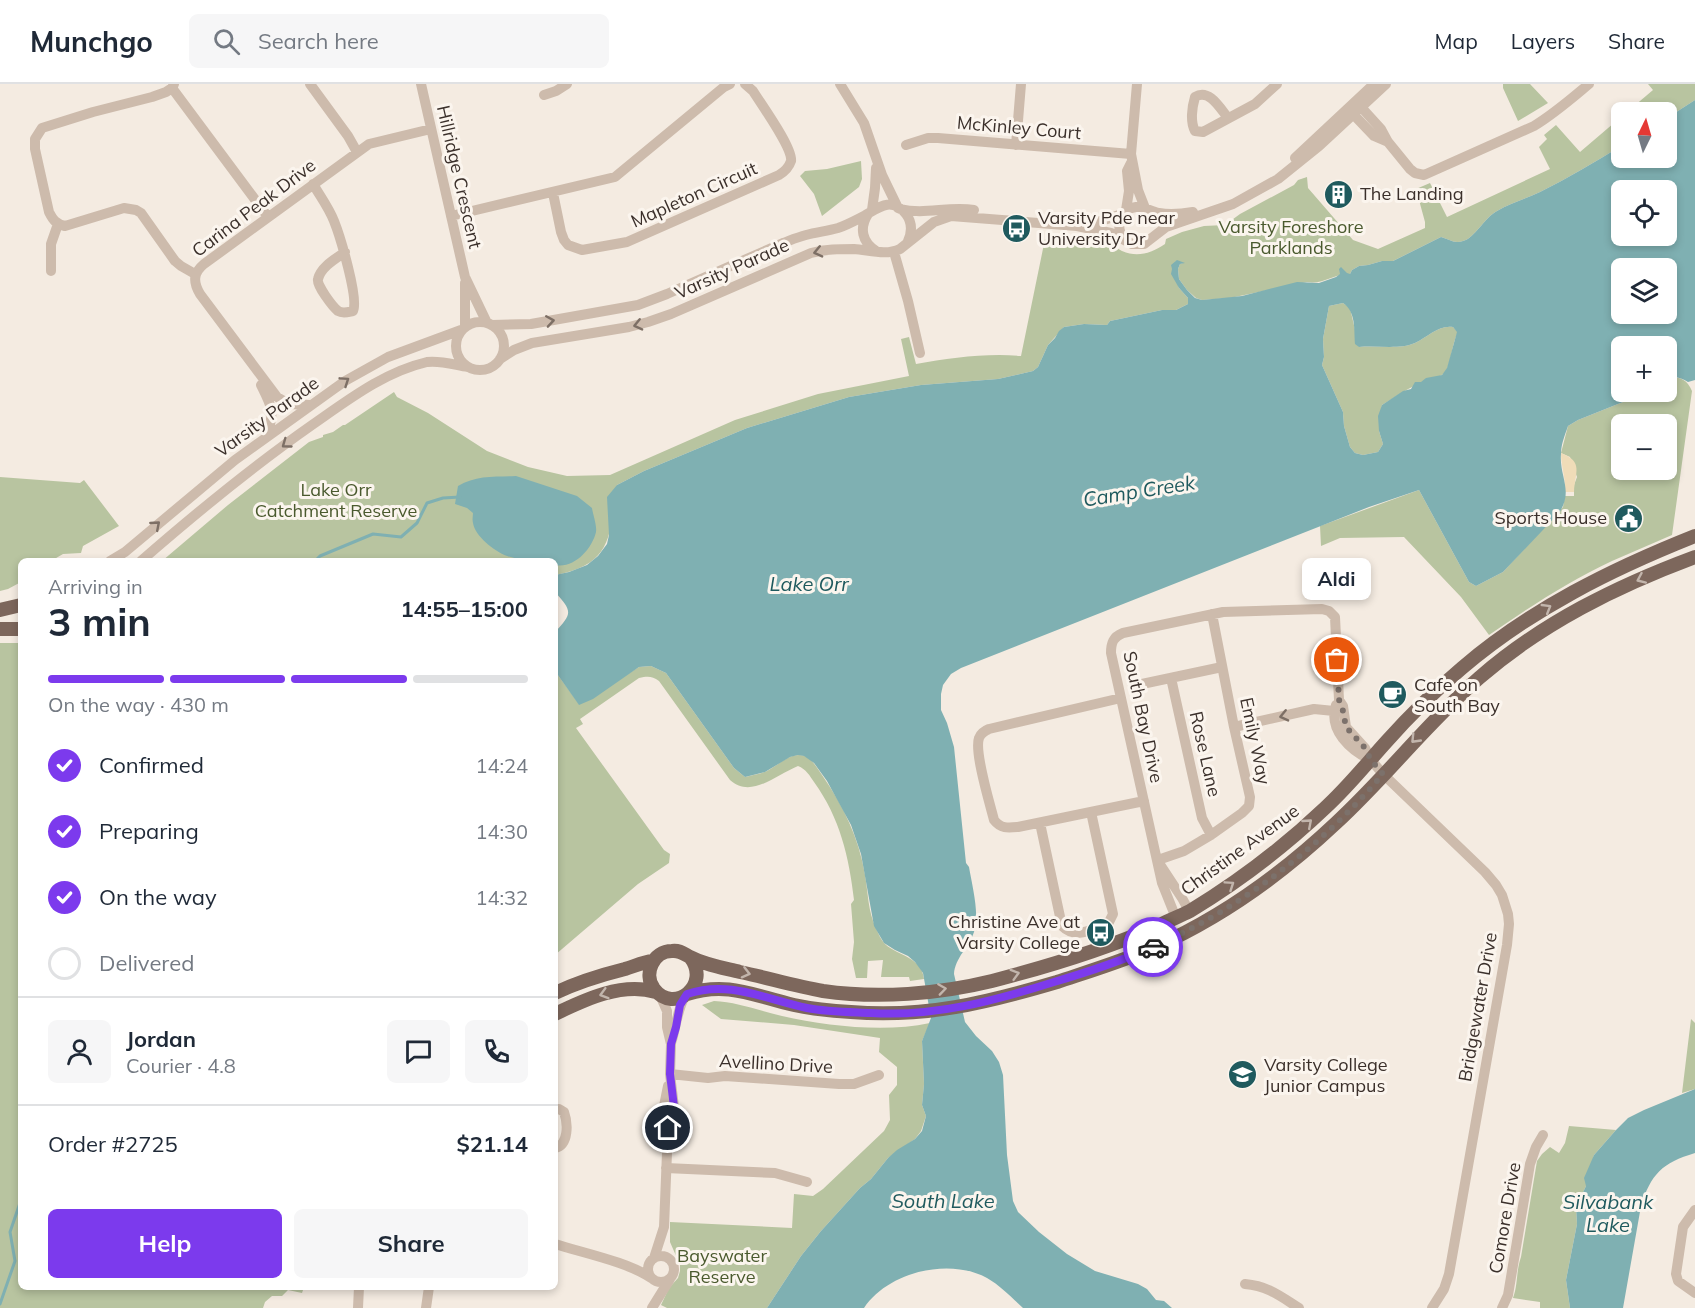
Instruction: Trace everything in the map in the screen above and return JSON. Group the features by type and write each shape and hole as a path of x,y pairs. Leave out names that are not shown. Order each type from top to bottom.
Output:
{"main road":[{"name":"Christine Avenue","path":"558,992 597,976 627,969 642,962 653,961 662,953 673,951 733,970 822,990 869,995 916,993 991,981 1095,951 1176,918 1245,874 1327,807 1386,741 1423,704 1463,667 1511,631 1549,606 1606,574 1695,536"},
{"name":"Christine Avenue","path":"558,1013 604,994 629,988 645,989 672,999 709,989 726,988 821,1010 880,1014 919,1013 971,1005 1035,989 1104,967 1190,930 1268,880 1307,849 1353,807 1450,704 1496,664 1521,646 1575,611 1600,598 1695,557"},
{"path":"0,610 18,606"},
{"path":"0,629 18,629"},
{"path":"1189,911 1190,930"},
{"path":"1176,918 1190,930"},
{"path":"686,995 696,984 697,977 690,957"},
{"path":"653,961 649,977 651,985 658,993"}],"street":[{"path":"310,84 357,152"},
{"name":"Hillridge Crescent","path":"421,84 465,277 490,324"},
{"path":"544,95 567,84"},
{"path":"451,216 615,177 730,84"},
{"name":"Mapleton Circuit","path":"553,193 564,240 568,245 582,250 627,242 779,175 790,162 789,149 753,91 745,84"},
{"path":"840,84 864,123 884,181 899,208 909,219 911,232 905,245"},
{"path":"1016,145 1021,84"},
{"path":"1137,84 1132,157 1138,190 1147,209 1155,219 1154,236"},
{"path":"1228,118 1255,104 1277,84"},
{"name":"Varsity Parade","path":"1127,242 1144,244 1173,224 1233,204 1278,180 1357,107 1374,84"},
{"name":"Varsity Parade","path":"490,324 531,324 638,305 783,243 836,229 884,205 913,212 952,208 1095,222 1135,207 1166,214 1201,211 1248,191 1271,177 1314,139 1386,84"},
{"path":"1357,107 1385,133 1388,142 1410,169 1424,175 1534,126 1553,114 1589,84"},
{"path":"195,274 175,261 141,213 136,210 124,208 65,226 52,219 36,149 37,133 50,125 152,97 166,92 173,86 268,217"},
{"name":"Carina Peak Drive","path":"310,405 290,404 277,397 200,294 196,287 195,274 204,264 369,144 431,129"},
{"name":"McKinley Court","path":"906,144 928,138 1132,157"},
{"path":"1127,242 1122,238 1118,226 1129,191 1127,171 1132,157"},
{"path":"876,159 876,177 870,212 864,220 863,234 865,241 876,251"},
{"path":"313,184 334,219 345,252 355,302 353,311 345,313 339,311 318,286 318,280 325,268 345,252"},
{"path":"920,353 894,252 934,222 951,216 1077,226 1117,235 1127,242"},
{"path":"51,271 51,244 58,224"},
{"name":"Varsity Parade","path":"500,359 532,343 648,322 811,253 840,249 894,252"},
{"name":"Hillridge Crescent","path":"463,329 465,277"},
{"path":"476,322 490,324 501,334 503,353 495,365 482,370 468,367 458,357 456,350 458,336 463,329 476,322"},
{"name":"Varsity Parade","path":"115,558 193,494 310,405 373,364 463,329"},
{"name":"Varsity Parade","path":"145,558 242,476 362,390 402,370 435,361 468,367"},
{"name":"Carina Peak Drive","path":"251,364 272,407 267,436"},
{"name":"South Bay Drive","path":"1176,918 1162,883 1111,653 1112,642 1118,635 1223,612 1329,610 1335,617 1339,700 1346,727 1365,748 1371,760"},
{"name":"Emily Way","path":"1158,860 1184,851 1211,835 1249,806 1250,797 1212,614"},
{"path":"1142,684 1222,666"},
{"name":"Rose Lane","path":"1171,678 1202,818 1211,835"},
{"path":"1122,698 989,729 982,732 978,741 980,758 994,820 1003,828 1040,823 1144,801"},
{"name":"South Bay Drive","path":"1334,711 1339,700"},
{"path":"1234,727 1314,709 1334,711 1335,727 1340,735 1359,755 1371,760"},
{"name":"Bridgewater Drive","path":"1371,760 1496,885 1506,906 1509,924 1449,1274 1444,1289 1432,1308"},
{"path":"1040,823 1062,926 1074,934 1082,933 1108,924 1113,914 1091,812"},
{"name":"South Bay Drive","path":"1158,860 1189,911"},
{"path":"658,993 667,1011 667,1027 671,1044"},
{"path":"652,1308 675,1268 664,1227 668,1128 664,1106 670,1074 671,1044 680,1005 686,995"},
{"name":"Avellino Drive","path":"670,1074 839,1084 854,1084 879,1075"},
{"path":"558,1109 564,1112 566,1123 564,1143 558,1147"},
{"name":"Comore Drive","path":"1502,1308 1510,1283 1530,1164 1543,1135"},
{"path":"666,1168 775,1173 807,1182"},
{"path":"1695,1210 1683,1227 1676,1274 1681,1283 1695,1293"},
{"path":"652,1308 653,1279 648,1266 653,1259 664,1227"},
{"path":"558,1246 625,1265 663,1282 670,1279"},
{"path":"625,1265 641,1264 661,1256 672,1261"},
{"path":"1245,1284 1260,1285 1269,1289 1299,1308"},
{"path":"358,1308 359,1290"},
{"path":"426,1308 429,1290"}],"green space":[{"path":"1503,84 1530,84 1548,103 1518,121"},
{"path":"1648,84 1695,84 1695,100 1677,112 1677,102 1639,102 1653,90"},
{"name":"Lake Orr Catchment Reserve","path":"1556,125 1580,152 1611,126 1611,152 1550,187 1497,211 1472,236 1463,241 1454,242 1441,237 1393,261 1359,266 1350,274 1230,298 1202,300 1187,290 1179,279 1178,269 1183,263 1176,261 1173,269 1179,288 1188,298 1188,304 1176,310 1162,310 1110,321 1107,325 1084,324 1064,327 1048,345 1038,367 1033,371 998,379 921,385 849,397 747,428 644,471 617,485 605,545 598,555 574,570 558,574 558,558 166,558 228,505 309,442 345,425 394,392 397,397 428,413 487,451 528,467 567,476 610,475 735,420 818,394 909,376 901,339 909,337 916,364 968,357 1021,356 1045,239 1103,243 1134,254 1149,252 1165,244 1166,239 1182,232 1204,226 1225,225 1240,214 1294,185 1298,180 1307,177 1308,188 1353,240 1378,249 1425,228 1416,189 1430,183 1447,217 1550,169 1539,147 1547,139 1544,135"},
{"path":"861,161 862,179 859,187 822,216 814,194 800,176 805,171 827,169"},
{"name":"Varsity Foreshore Parklands","path":"1343,303 1350,308 1359,347 1409,345 1448,327 1453,327 1458,332 1449,364 1443,374 1412,387 1382,405 1379,431 1383,444 1378,452 1363,455 1355,453 1350,447 1343,412 1322,365 1323,339 1329,306"},
{"path":"1677,378 1688,384 1692,391 1672,535 1580,577 1489,635 1461,597 1404,537 1340,538 1321,546 1320,526 1419,490 1469,582 1476,586 1503,572 1563,507 1565,496 1574,496 1577,477 1570,457 1561,453 1568,426 1623,402 1677,402"},
{"path":"0,477 80,483 84,480 119,526 83,546 81,553 63,554 56,558 18,558 18,584 0,591"},
{"path":"0,643 18,643 18,1290 288,1290 282,1296 272,1296 265,1302 263,1308 0,1308"},
{"path":"651,666 666,673 734,768 745,777 767,771 795,755 807,757 813,762 830,786 849,822 862,861 871,915 880,936 890,948 914,961 919,966 924,979 910,981 909,977 881,977 883,960 868,961 867,978 856,978 852,959 854,942 851,904 854,900 846,853 831,810 807,773 798,766 764,784 746,787 738,785 730,780 659,681 650,677 639,678 580,719 583,724 576,728 664,850 670,854 669,863 638,884 558,952 558,675 579,704 639,667"},
{"name":"Bayswater Reserve","path":"714,1001 800,1020 856,1027 894,1028 930,1023 922,1041 924,1084 922,1105 926,1116 921,1131 915,1139 888,1158 821,1231 801,1256 767,1308 667,1308 661,1305 680,1271 680,1265 670,1242 670,1222 792,1228 794,1194 813,1196 823,1189 884,1131 890,1120 889,1095 897,1085 897,1067 879,1052 880,1038 794,1025 721,1019 702,1005"},
{"path":"1691,1019 1695,1023 1695,1089 1682,1093"},
{"path":"1569,1126 1616,1130 1594,1155 1586,1186 1576,1207 1577,1224 1566,1280 1570,1308 1540,1308 1540,1302 1513,1298 1537,1161 1550,1147 1559,1153 1565,1143"}],"sand":[{"path":"1561,453 1568,456 1575,464 1574,492 1565,492"}],"water":[{"name":"Lake Orr","path":"1695,100 1695,380 1688,382 1677,378 1677,336 1611,336 1611,402 1623,402 1568,426 1561,450 1566,490 1563,505 1559,513 1503,572 1476,586 1469,582 1419,490 1369,507 961,668 951,674 943,685 941,710 954,747 966,863 972,882 976,917 974,932 957,963 954,974 965,1022 992,1051 1003,1075 1007,1155 1013,1201 1018,1212 1067,1254 1095,1271 1138,1284 1147,1289 1156,1300 1164,1301 1172,1308 1023,1308 1002,1288 987,1278 972,1272 938,1269 903,1277 888,1285 864,1308 767,1308 801,1256 821,1231 888,1158 915,1139 922,1131 926,1116 922,1105 924,1084 922,1041 931,1018 923,973 908,956 884,943 874,926 861,854 851,825 827,781 814,763 798,755 790,757 765,772 745,777 734,768 666,673 651,666 639,667 593,699 579,705 558,675 558,628 568,612 558,596 558,574 587,565 607,544 609,535 607,497 617,485 644,471 747,428 849,397 921,385 998,379 1033,371 1038,367 1048,345 1064,327 1084,324 1107,325 1110,321 1162,310 1176,310 1188,304 1188,298 1171,274 1171,265 1177,260 1185,263 1180,264 1178,269 1179,279 1195,298 1202,300 1242,296 1297,282 1319,283 1336,277 1340,274 1341,267 1350,274 1359,266 1393,261 1441,237 1454,242 1463,241 1472,236 1497,211 1581,170 1611,152 1611,168 1677,168 1677,112","holes":["1343,303 1354,321 1355,344 1359,347 1409,345 1448,327 1453,327 1457,332 1447,368 1442,375 1415,382 1411,389 1403,391 1382,405 1378,416 1383,444 1378,452 1363,455 1355,453 1350,447 1343,412 1322,365 1323,339 1329,306"]},
{"path":"516,476 577,496 592,508 596,532 591,545 575,561 562,565 558,565 558,558 513,558 491,547 477,533 473,523 473,513 455,504 458,486 486,477"},
{"name":"Silvabank Lake","path":"1695,1089 1695,1153 1674,1161 1659,1171 1649,1186 1641,1206 1623,1308 1570,1308 1566,1280 1577,1224 1576,1207 1586,1186 1584,1178 1594,1155 1628,1118"}],"waterway":[{"name":"Camp Creek","path":"318,558 373,534 401,537 417,523 427,503 443,498 460,497"},
{"name":"Camp Creek","path":"0,1304 15,1261 10,1232 18,1209"}],"way so far":[{"path":"1153,947 1202,923 1268,880 1337,823 1383,774 1371,760 1365,748 1346,727 1339,700 1337,660"}],"place":[{"name":"The Landing","path":"1339,194"},
{"name":"Varsity Pde near University Dr","path":"1017,228"},
{"name":"Sports House","path":"1628,518"},
{"name":"Aldi","path":"1337,660"},
{"name":"Cafe on South Bay","path":"1393,695"},
{"name":"Christine Ave at Varsity College","path":"1101,932"},
{"name":"Varsity College Junior Campus","path":"1243,1075"}],"route":[{"path":"668,1128 674,1107 670,1074 671,1044 680,1005 687,994 726,988 821,1010 880,1014 919,1013 986,1002 1035,989 1098,969 1153,947"}],"water label":[{"name":"South Lake","path":"943,1201"}]}
